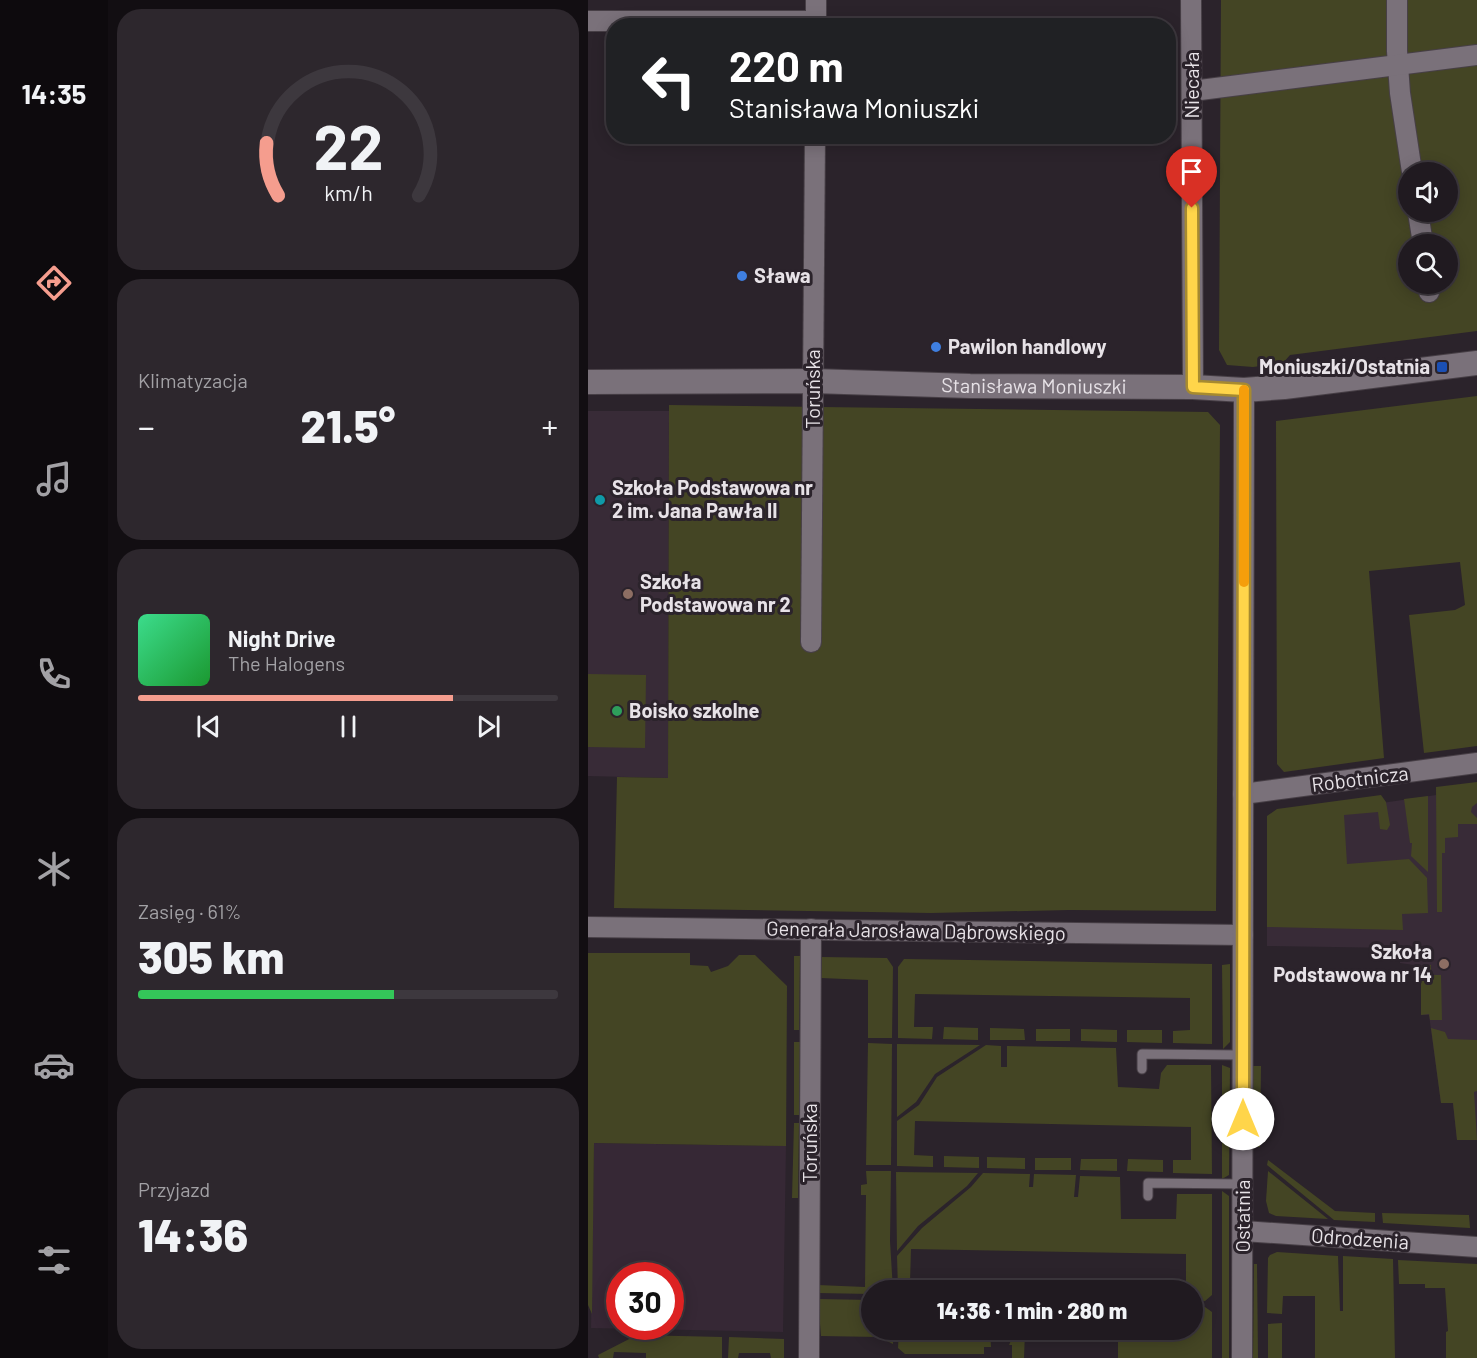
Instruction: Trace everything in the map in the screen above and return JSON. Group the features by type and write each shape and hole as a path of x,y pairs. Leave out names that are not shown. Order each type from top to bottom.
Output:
{"street":[{"path":"816,0 816,18"},
{"name":"Niecała","path":"1191,0 1193,387"},
{"path":"1397,0 1400,93 1410,162"},
{"path":"588,21 606,21"},
{"path":"1192,91 1477,55"},
{"name":"Toruńska","path":"811,642 815,144"},
{"name":"Stanisława Moniuszki","path":"588,382 813,381 970,386 1193,387 1244,390 1477,363"},
{"name":"Ostatnia","path":"1242,1358 1244,390"},
{"name":"Robotnicza","path":"1243,794 1477,763"},
{"name":"Generała Jarosława Dąbrowskiego","path":"588,927 1243,935"},
{"name":"Toruńska","path":"809,1357 811,929"},
{"name":"Odrodzenia","path":"1243,1231 1477,1247"}],"lane":[{"path":"1142,1069 1142,1054 1244,1055"},
{"path":"1148,1196 1148,1183 1243,1184"}],"shaded area":[{"name":"Szkoła Podstawowa nr 2","path":"588,411 669,411 668,778 588,776"},
{"name":"Szkoła Podstawowa nr 14","path":"1477,789 1477,1140 1457,1140 1453,1103 1441,1103 1429,1015 1421,1015 1421,966 1400,963 1399,948 1267,946 1267,820"},
{"path":"594,1143 786,1146 783,1332 684,1330 684,1262 606,1262 606,1328 591,1328"}],"green space":[{"path":"1221,0 1477,0 1477,331 1290,355 1283,363 1253,367 1227,365 1219,350"},
{"path":"1477,396 1477,746 1424,753 1409,615 1455,610 1465,605 1460,562 1369,571 1384,758 1284,772 1277,764 1276,421"},
{"path":"669,405 1208,412 1220,425 1216,911 1069,910 931,913 614,908 617,777 668,778"},
{"name":"Boisko szkolne","path":"588,674 646,675 645,748 588,747"},
{"path":"1477,782 1477,803 1472,807 1471,812 1477,818 1477,824 1458,824 1458,837 1445,838 1445,853 1442,853 1442,912 1437,912 1436,787"},
{"path":"1381,795 1386,802 1390,825 1387,830 1380,829 1378,812 1344,815 1347,864 1409,859 1427,878 1428,913 1402,914 1403,930 1267,927 1267,816 1277,809"},
{"path":"1428,796 1428,872 1411,856 1412,843 1410,843 1404,799"},
{"path":"588,953 690,953 690,965 708,966 711,972 728,966 739,955 755,955 787,986 786,1146 594,1143 592,1314 588,1305"},
{"path":"794,956 800,956 799,1030 794,1030"},
{"path":"822,957 887,958 893,967 892,1038 868,1038 868,980 821,978"},
{"path":"904,959 1212,964 1212,1044 1173,1043 1173,1031 1190,1030 1190,998 915,994 914,1027 933,1027 932,1039 898,1038 898,967"},
{"path":"1230,964 1230,1042 1223,1049 1222,965"},
{"path":"1431,965 1431,975 1441,975 1442,1020 1430,1020 1429,1014 1421,1015 1421,966"},
{"path":"944,1027 978,1028 978,1040 943,1039"},
{"path":"990,1028 1024,1029 1025,1040 990,1040"},
{"path":"1431,1028 1445,1032 1448,1039 1477,1040 1477,1091 1474,1092 1477,1140 1457,1140 1453,1103 1441,1103"},
{"path":"1036,1029 1070,1029 1070,1041 1036,1041"},
{"path":"1081,1029 1117,1030 1117,1042 1081,1041"},
{"path":"1127,1030 1162,1030 1162,1043 1127,1042"},
{"path":"794,1042 800,1042 799,1115 794,1115"},
{"path":"868,1043 892,1044 891,1165 866,1165"},
{"path":"897,1044 980,1045 935,1074 916,1102 897,1117"},
{"path":"986,1045 1001,1046 1001,1067 1007,1067 1007,1046 1116,1048 1118,1087 1159,1089 1161,1073 1167,1065 1211,1065 1212,1174 1173,1173 1173,1160 1191,1160 1191,1127 915,1121 914,1155 933,1156 933,1167 897,1166 897,1121 919,1105 937,1077"},
{"path":"1222,1065 1230,1068 1229,1175 1222,1179"},
{"path":"1252,1066 1261,1066 1260,1147 1252,1147"},
{"path":"794,1123 799,1123 798,1198 792,1198"},
{"path":"944,1156 979,1157 979,1168 944,1167"},
{"path":"987,1157 1025,1158 1025,1169 987,1168"},
{"path":"1035,1158 1071,1158 1071,1170 1035,1170"},
{"path":"1081,1159 1117,1159 1117,1171 1080,1170"},
{"path":"1128,1159 1163,1160 1163,1172 1127,1171"},
{"path":"1268,1160 1335,1211 1375,1213 1375,1222 1334,1220 1267,1165"},
{"path":"866,1171 891,1171 890,1241 892,1280 865,1280 866,1195 861,1195 861,1185 867,1184"},
{"path":"1268,1171 1328,1219 1276,1216 1269,1213 1266,1201"},
{"path":"896,1172 978,1173 967,1186 918,1226 897,1251"},
{"path":"983,1173 1030,1174 1029,1187 1033,1187 1034,1174 1076,1175 1074,1197 1078,1197 1080,1176 1120,1177 1121,1219 1176,1219 1177,1194 1212,1194 1212,1295 1203,1301 1203,1280 1186,1280 1186,1254 911,1249 910,1280 898,1280 897,1256 922,1228 971,1187"},
{"path":"1222,1191 1229,1196 1229,1358 1222,1358"},
{"path":"1382,1213 1469,1215 1470,1228 1383,1223"},
{"path":"1277,1252 1338,1256 1340,1311 1343,1311 1343,1256 1393,1259 1395,1358 1315,1358 1315,1296 1283,1296 1282,1314 1267,1313 1268,1258"},
{"path":"1398,1260 1477,1264 1477,1358 1446,1358 1446,1332 1448,1331 1445,1288 1425,1288 1425,1284 1399,1284"},
{"path":"1254,1264 1257,1264 1258,1358 1253,1358"},
{"path":"818,1285 861,1287 861,1294 818,1293"},
{"path":"818,1299 861,1300 861,1337 821,1336"},
{"path":"1203,1307 1212,1312 1212,1358 1118,1358 1118,1340 1203,1340"},
{"path":"1282,1323 1282,1358 1268,1358 1268,1324"},
{"path":"684,1336 722,1337 722,1358 646,1358 646,1353 614,1352 613,1358 599,1358 598,1355 627,1340 684,1340"},
{"path":"729,1337 784,1339 784,1358 771,1358 770,1353 739,1353 738,1358 728,1358"},
{"path":"898,1340 991,1340 991,1347 984,1347 984,1354 905,1354 898,1348"},
{"path":"1011,1340 1025,1340 1024,1358 1012,1358 1012,1345 1009,1345"}],"slow traffic":[{"path":"1244,390 1244,582"}],"place":[{"name":"Sława","path":"742,276"},
{"name":"Pawilon handlowy","path":"936,347"},
{"name":"Moniuszki/Ostatnia","path":"1442,367"},
{"name":"Szkoła Podstawowa nr 2 im. Jana Pawła II","path":"600,500"},
{"name":"Szkoła Podstawowa nr 2","path":"628,594"},
{"name":"Boisko szkolne","path":"617,711"},
{"name":"Szkoła Podstawowa nr 14","path":"1444,964"}],"route":[{"path":"1192,208 1193,387 1244,390 1243,1119"}]}
